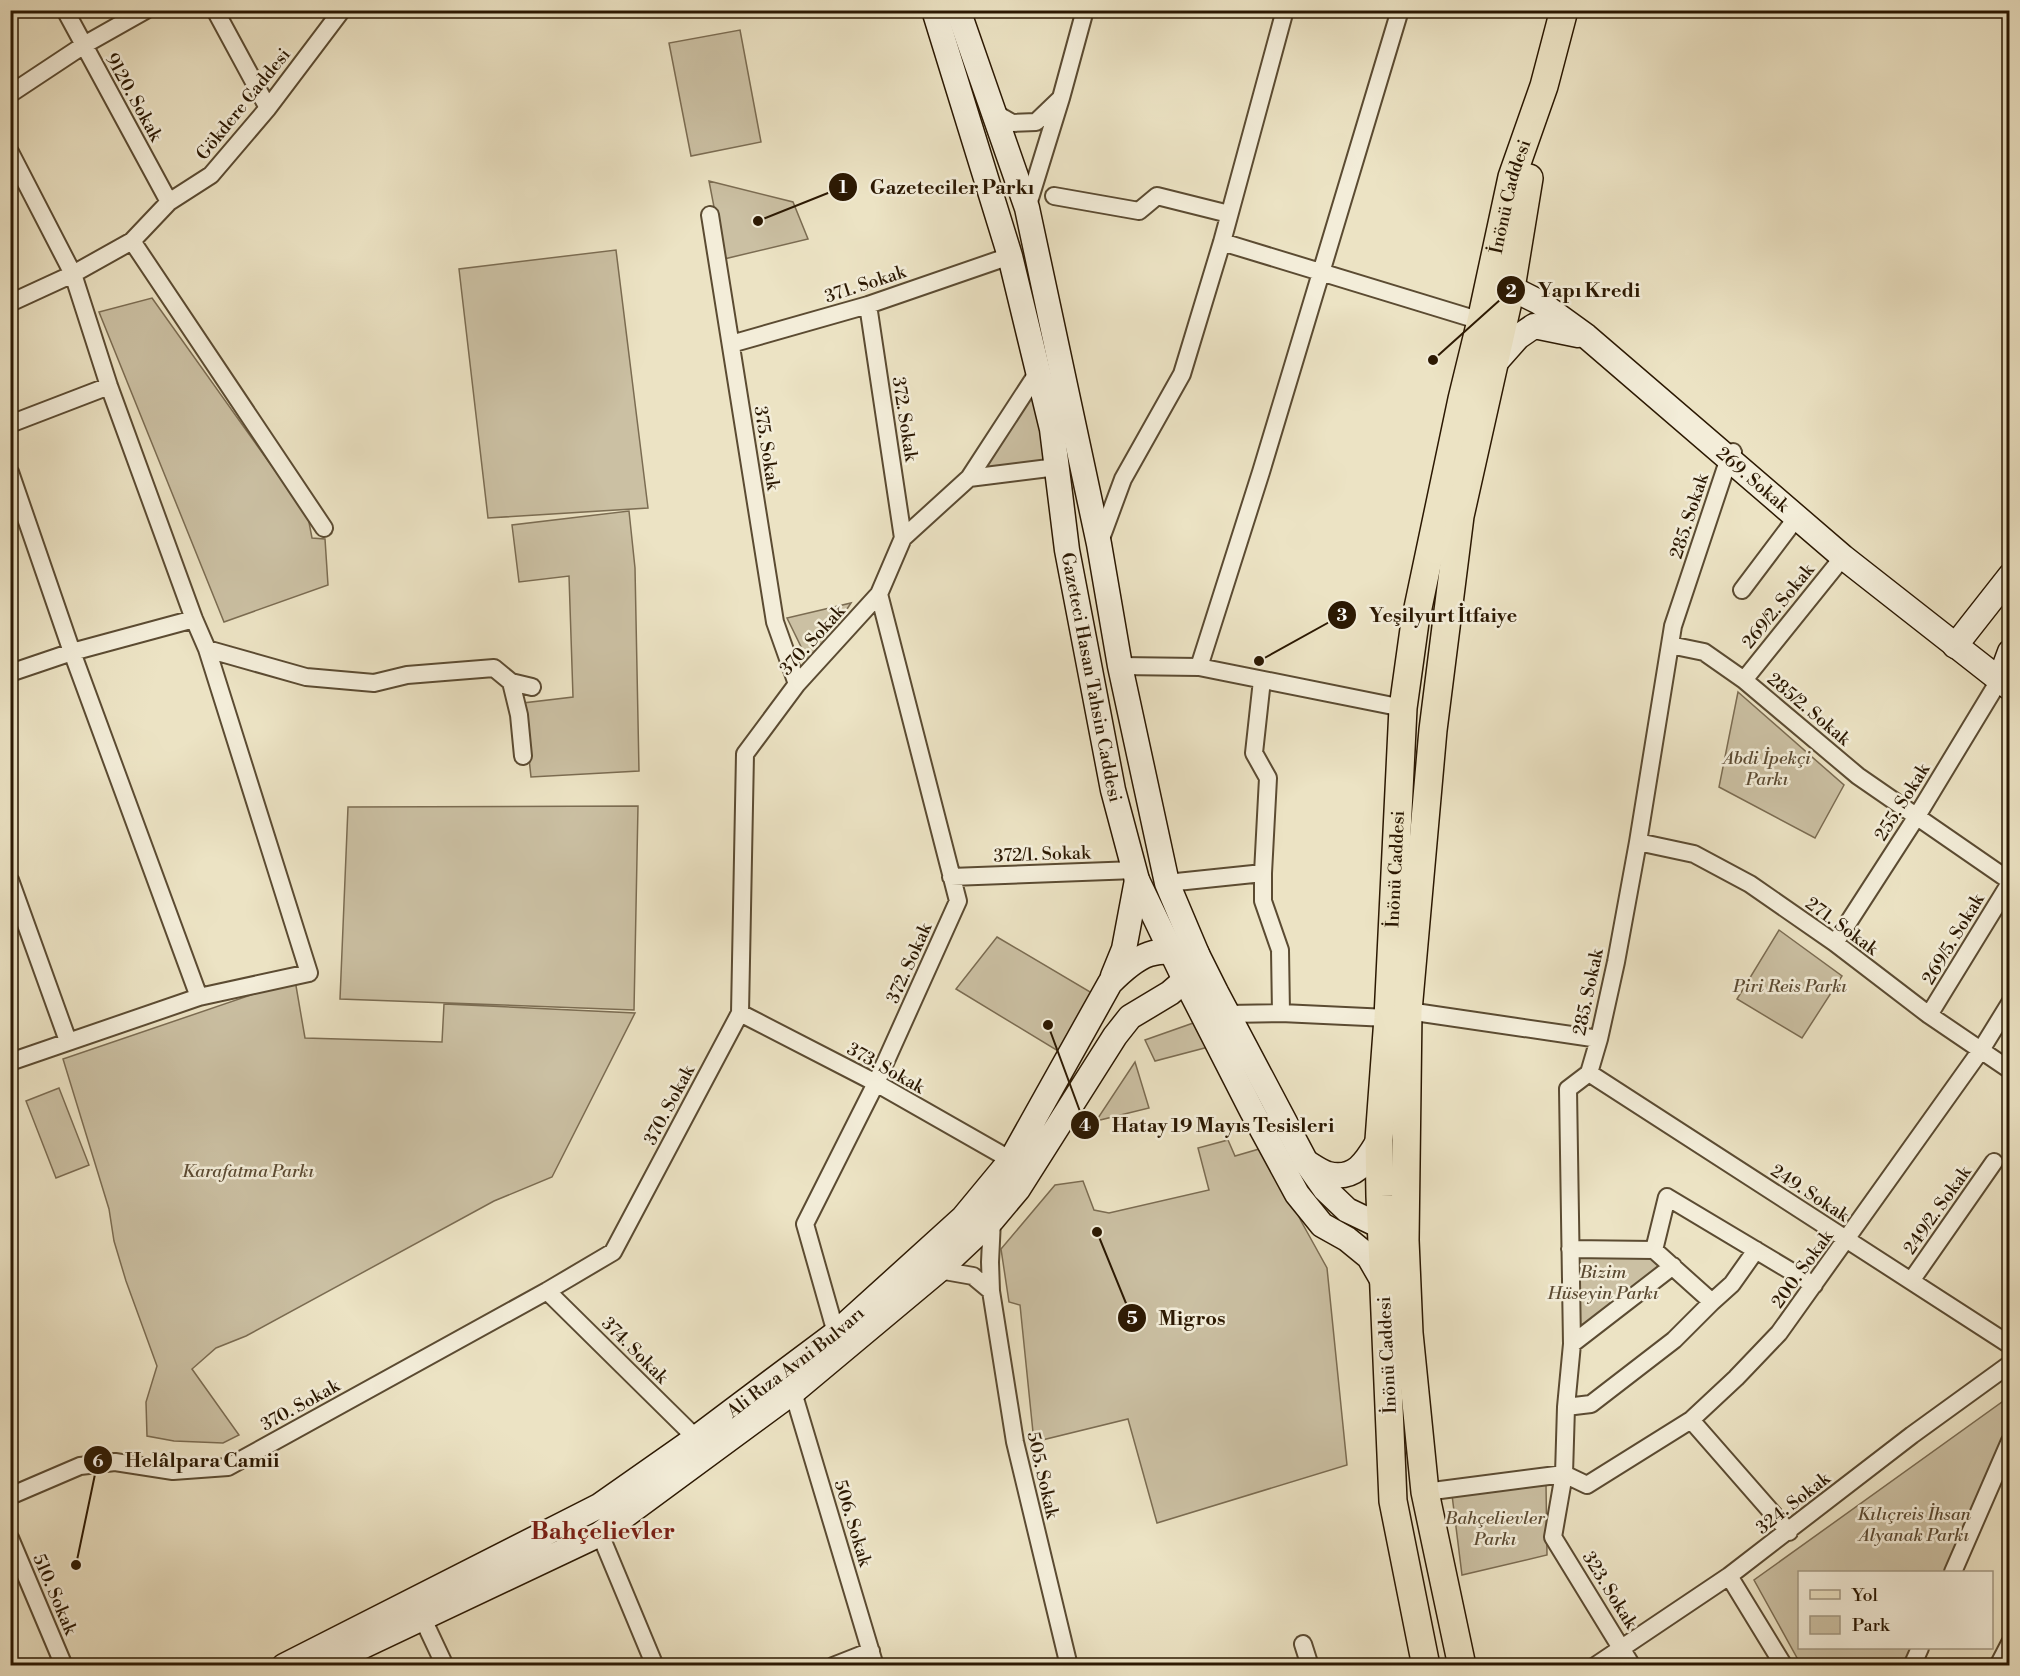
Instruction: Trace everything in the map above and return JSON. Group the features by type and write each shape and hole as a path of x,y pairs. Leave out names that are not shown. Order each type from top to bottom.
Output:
{"main road":[{"name":"Gazeteci Hasan Tahsin Caddesi","path":"934,10 1010,256 1052,429 1067,550 1113,790 1136,875 1172,950 1178,986"},
{"name":"Gazeteci Hasan Tahsin Caddesi","path":"958,10 1027,208 1099,544 1120,666 1167,883 1197,954 1306,1162 1325,1189 1347,1210 1372,1222 1389,1237"},
{"name":"İnönü Caddesi","path":"1462,1665 1425,1492 1409,1333 1389,1237 1379,1140 1398,1014 1460,516 1494,364 1500,285 1544,86 1564,10"},
{"name":"İnönü Caddesi","path":"1426,1665 1394,1501 1384,1283 1389,1237 1398,1014 1403,708 1415,622 1462,399 1481,321 1500,285"},
{"name":"269. Sokak","path":"1500,285 1539,302 1586,336 1731,455 1797,517 1843,556 2005,684"},
{"path":"1494,364 1518,338 1534,326 1586,336"},
{"path":"1956,646 2010,576"},
{"path":"2005,684 2010,652"},
{"path":"1110,983 1124,949 1136,875"},
{"name":"Ali Rıza Avni Bulvarı","path":"285,1665 599,1506 696,1438 836,1333 963,1218 1011,1160 1110,983 1142,956 1172,950 1197,954"},
{"path":"1197,954 1178,986 1199,1006 1297,1194 1322,1224 1347,1239 1369,1257 1384,1283"},
{"name":"Ali Rıza Avni Bulvarı","path":"321,1665 600,1534 793,1392 939,1270 992,1220 1018,1189 1120,1030 1131,1017 1178,986"},
{"path":"1306,1162 1328,1174 1348,1174 1365,1164 1379,1140"},
{"path":"1347,1239 1366,1245 1389,1237"}],"street":[{"name":"9120. Sokak","path":"64,10 169,202"},
{"path":"10,94 84,45 146,10"},
{"path":"215,10 268,108"},
{"path":"1027,208 1061,98 1084,10"},
{"path":"1099,544 1123,479 1182,374 1222,242 1285,10"},
{"path":"1199,668 1400,10"},
{"name":"Gökdere Caddesi","path":"10,303 73,274 132,241 169,202 210,175 268,108 340,12"},
{"path":"993,112 1012,123 1036,122 1061,98"},
{"path":"10,152 73,274 109,386 207,649 309,973 199,997 10,1062"},
{"path":"1054,196 1139,211 1157,196 1229,214"},
{"name":"375. Sokak","path":"710,215 775,622 797,684"},
{"path":"132,241 324,528"},
{"path":"1222,242 1481,321"},
{"name":"371. Sokak","path":"731,344 868,305 1010,256"},
{"name":"372. Sokak","path":"868,305 903,538"},
{"name":"370. Sokak","path":"10,1496 80,1466 115,1462 172,1471 228,1467 547,1291 613,1252 740,1012 745,754 797,684 879,594 903,538 969,478 1038,372"},
{"path":"10,424 109,386"},
{"name":"285. Sokak","path":"1553,1537 1564,1474 1566,1407 1572,1344 1569,1089 1589,1073 1599,1040 1638,842 1673,626 1731,455"},
{"path":"969,478 1057,467"},
{"path":"10,472 72,652 199,997"},
{"path":"1742,590 1797,517"},
{"name":"269/2. Sokak","path":"1744,680 1843,556"},
{"name":"372. Sokak","path":"836,1333 805,1224 876,1083 958,901 879,594"},
{"path":"10,673 72,652 194,619"},
{"name":"285/2. Sokak","path":"1670,645 1704,652 1744,680 1858,776 2010,882"},
{"path":"207,649 306,677 374,683 407,675 494,668 511,682 532,687"},
{"path":"1120,666 1199,668 1403,708"},
{"path":"1262,680 1254,753 1268,778 1263,901 1280,950 1281,1013"},
{"path":"511,682 519,716 523,756"},
{"name":"255. Sokak","path":"1835,944 2005,684"},
{"name":"271. Sokak","path":"1638,842 1694,854 1750,884 1929,1015 2010,1070"},
{"path":"1167,883 1263,873"},
{"name":"372/1. Sokak","path":"951,877 1136,875"},
{"path":"10,880 68,1041"},
{"name":"269/5. Sokak","path":"1929,1015 2010,882"},
{"name":"200. Sokak","path":"1564,1474 1587,1485 1691,1420 1779,1333 1981,1050 2010,1003"},
{"name":"373. Sokak","path":"740,1012 876,1083 1011,1160"},
{"path":"1227,1014 1398,1014 1599,1040"},
{"name":"249. Sokak","path":"1589,1073 2010,1345"},
{"name":"249/2. Sokak","path":"1911,1281 1994,1162"},
{"path":"1654,1250 1667,1197 1814,1285"},
{"name":"505. Sokak","path":"992,1220 991,1291 1015,1442 1069,1665"},
{"path":"1570,1249 1654,1250 1713,1302"},
{"path":"1566,1407 1591,1404 1674,1340 1732,1284 1756,1250"},
{"path":"1572,1344 1673,1266"},
{"path":"939,1270 973,1276 991,1291"},
{"name":"374. Sokak","path":"547,1291 696,1438"},
{"name":"324. Sokak","path":"1595,1665 1729,1576 1912,1435 2010,1364"},
{"name":"506. Sokak","path":"793,1392 873,1658"},
{"path":"1691,1420 1789,1532"},
{"path":"1953,1571 2010,1441"},
{"path":"1425,1492 1564,1474"},
{"path":"600,1534 655,1665"},
{"name":"323. Sokak","path":"1553,1537 1632,1665"},
{"name":"510. Sokak","path":"11,1539 64,1665"},
{"path":"1729,1576 1784,1665"},
{"path":"422,1617 445,1665"},
{"path":"1998,1665 2010,1643"},
{"path":"1303,1644 1310,1665"},
{"path":"1912,1665 1919,1649"},
{"path":"833,1665 873,1658"}],"green space":[{"path":"740,30 761,142 691,156 669,43"},
{"path":"709,181 793,202 808,239 724,259"},
{"path":"616,250 648,508 488,518 459,269"},
{"path":"152,298 308,517 312,538 325,539 328,585 224,622 99,312"},
{"path":"1040,385 1057,462 979,474"},
{"path":"629,511 635,568 639,771 531,777 523,703 573,697 569,576 519,582 512,525"},
{"path":"851,603 810,665 787,618"},
{"name":"Abdi İpekçi Parkı","path":"1738,692 1844,785 1815,838 1719,787"},
{"path":"638,806 634,1010 340,999 348,807"},
{"name":"Piri Reis Parkı","path":"1779,930 1842,976 1802,1038 1737,999"},
{"path":"997,937 1097,996 1063,1054 956,989"},
{"name":"Karafatma Parkı","path":"295,980 305,1038 442,1042 444,1004 635,1013 552,1177 494,1201 246,1336 216,1348 192,1369 239,1435 223,1443 174,1441 147,1436 146,1402 157,1366 126,1281 114,1241 109,1209 63,1059"},
{"path":"1199,1021 1216,1045 1155,1061 1145,1040"},
{"path":"1135,1062 1149,1108 1096,1121"},
{"path":"59,1088 89,1165 56,1178 26,1101"},
{"path":"1228,1140 1235,1156 1266,1147 1301,1221 1327,1268 1347,1465 1157,1523 1128,1419 1034,1442 1020,1305 1009,1302 1001,1249 1055,1185 1083,1181 1094,1210 1109,1213 1209,1190 1198,1148"},
{"name":"Bizim Hüseyin Parkı","path":"1652,1255 1668,1266 1580,1335 1574,1257"},
{"name":"Kılıçreis İhsan Alyanak Parkı","path":"2009,1397 2009,1427 1945,1571 1798,1571 1798,1649 1911,1649 1903,1665 1801,1665 1754,1580"},
{"name":"Bahçelievler Parkı","path":"1546,1484 1547,1555 1462,1575 1452,1495"}],"place":[{"name":"Gazeteciler Parkı","path":"758,221"},
{"name":"Yapı Kredi","path":"1433,360"},
{"name":"Yeşilyurt İtfaiye","path":"1259,661"},
{"name":"Hatay 19 Mayıs Tesisleri","path":"1048,1025"},
{"name":"Migros","path":"1097,1232"},
{"name":"Helâlpara Camii","path":"76,1565"}],"district":[{"name":"Bahçelievler","path":"603,1531"}]}
